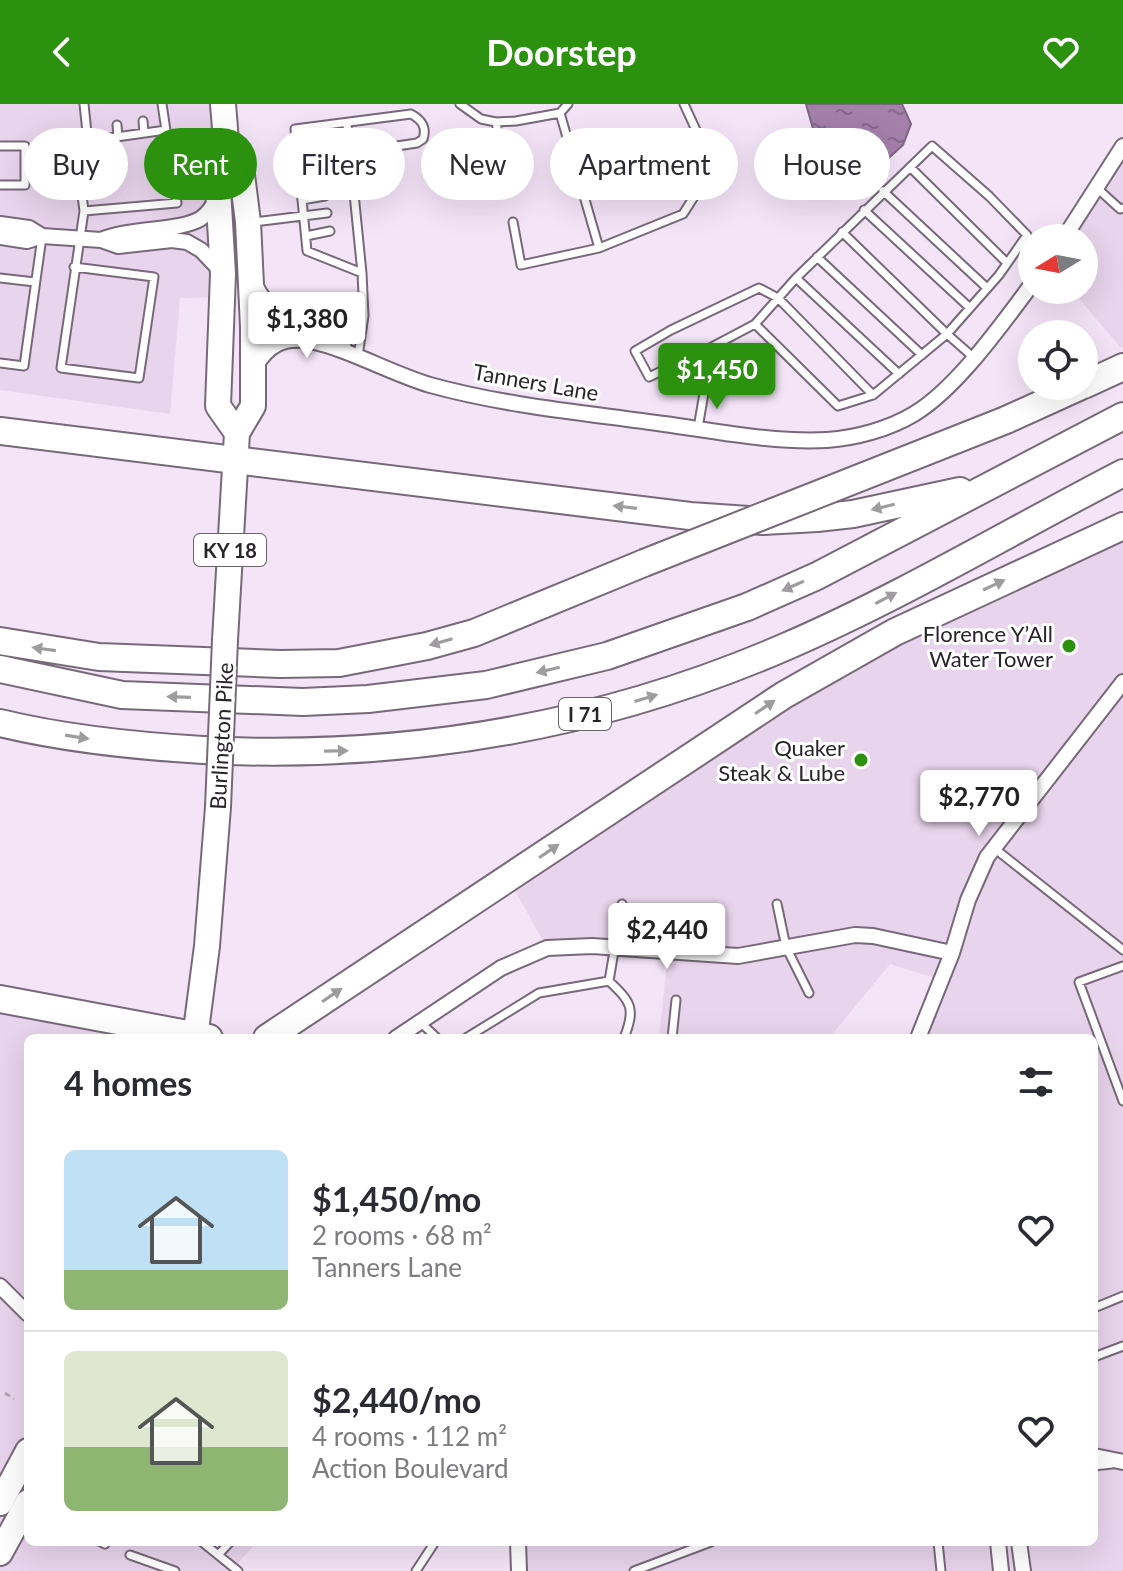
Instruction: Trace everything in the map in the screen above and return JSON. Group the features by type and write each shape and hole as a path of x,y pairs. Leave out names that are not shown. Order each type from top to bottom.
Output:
{"highway":[{"path":"1098,378 1123,367"},
{"path":"0,641 129,659 280,664 339,663 427,646 474,633 1050,400"},
{"name":"I 71","path":"0,669 122,695 303,702 368,699 486,685 607,656 747,607 817,576 1123,416"},
{"path":"0,431 236,446 690,516 763,521 853,514 987,486"},
{"name":"I 71","path":"0,723 119,743 260,753 358,751 414,746 534,727 646,699 787,646 871,606 1123,473"},
{"path":"273,1034 784,695 906,627 1123,526"},
{"path":"0,999 184,1034"}],"main road":[{"name":"Burlington Pike","path":"223,104 225,128"},
{"name":"Burlington Pike","path":"219,200 223,274 218,406 236,446"},
{"name":"Burlington Pike","path":"200,1034 218,807 236,446 253,406 251,275 245,200"},
{"path":"0,1503 24,1458"},
{"path":"0,1553 24,1509"}],"street":[{"path":"1073,224 1123,146"},
{"path":"101,240 116,233 195,222 211,209 215,200"},
{"path":"0,224 29,228 42,236"},
{"path":"0,237 27,241 42,236 101,240 118,246 172,240 187,242 213,261 223,274"},
{"name":"Tanners Lane","path":"251,275 264,301 272,308 313,325 357,358"},
{"name":"Tanners Lane","path":"253,370 265,350 293,340 310,341 392,373 449,389 698,428 797,440 828,440 869,433 913,415 950,384 1018,301"},
{"path":"920,1034 952,953 968,900 987,857 1123,682"},
{"path":"402,1034 501,968 534,953 565,946 726,956 837,937 873,936 952,953"},
{"path":"0,1286 24,1310"},
{"path":"1098,1457 1123,1463"},
{"path":"518,1546 519,1571"},
{"path":"998,1546 1001,1571"},
{"path":"1022,1546 1023,1569"}],"lane":[{"path":"84,104 87,128"},
{"path":"162,104 166,128"},
{"path":"460,104 481,119 496,122 560,113 568,104"},
{"path":"513,222 521,265 599,248 683,214 713,167 684,104"},
{"path":"560,113 599,248"},
{"path":"305,128 411,114 419,118 425,133 417,143 405,145"},
{"path":"128,135 144,133 143,121"},
{"path":"496,122 497,128"},
{"path":"347,124 347,128"},
{"path":"0,146 25,146 25,185 0,185"},
{"path":"755,324 838,406 873,395 947,334 1027,235 989,196 932,146 890,185"},
{"path":"910,167 1007,263"},
{"path":"1097,188 1120,209 1123,208"},
{"path":"890,198 987,288"},
{"path":"74,267 154,277 139,378 61,368 74,267 78,239 84,211 83,200"},
{"path":"84,211 177,203 177,200"},
{"path":"302,200 307,251 362,273"},
{"path":"355,200 364,316 357,358"},
{"path":"873,395 778,298 759,288 671,330 635,351 649,377 755,324 778,298 796,278 874,200"},
{"path":"344,210 356,208"},
{"path":"864,210 970,308"},
{"path":"248,222 327,213"},
{"path":"346,229 357,227"},
{"path":"306,236 330,231"},
{"path":"842,232 973,357"},
{"path":"0,363 24,366 42,236"},
{"path":"817,257 922,355"},
{"path":"0,278 35,282"},
{"path":"796,278 899,374"},
{"path":"698,428 709,364 704,351"},
{"path":"994,848 1123,950"},
{"path":"609,981 622,904"},
{"path":"777,904 786,947 809,993"},
{"path":"1123,966 1079,982 1123,1101"},
{"path":"472,1034 539,993 609,981"},
{"path":"609,981 627,999 632,1017 626,1034"},
{"path":"672,1034 676,1000"},
{"path":"420,1022 433,1034"},
{"path":"1098,1306 1123,1296"},
{"path":"1098,1355 1123,1346"},
{"path":"1098,1466 1123,1463"},
{"path":"207,1546 238,1571"},
{"path":"218,1555 226,1546"},
{"path":"416,1571 432,1546"},
{"path":"634,1571 700,1546"},
{"path":"938,1546 941,1571"},
{"path":"130,1555 175,1571"}],"path":[{"path":"5,1393 14,1399"}],"shaded area":[{"path":"0,104 223,104 225,128 144,128 144,200 229,200 236,297 180,298 170,414 0,390"},
{"path":"1123,146 1121,348 1084,304 1098,304 1098,224 1073,224"},
{"path":"1123,526 1123,1571 511,1571 518,1568 518,1546 1098,1546 1098,1034 920,1034 941,980 890,964 832,1034 659,1034 668,952 547,948 508,878 784,695"},
{"path":"0,999 188,1034 24,1034 24,1546 253,1546 231,1571 0,1571"}],"water":[{"path":"806,104 902,104 911,124 903,145 890,157 890,128 813,128"}],"place":[{"name":"Florence Y’All Water Tower","path":"1069,646"},
{"name":"Quaker Steak & Lube","path":"861,760"}]}
